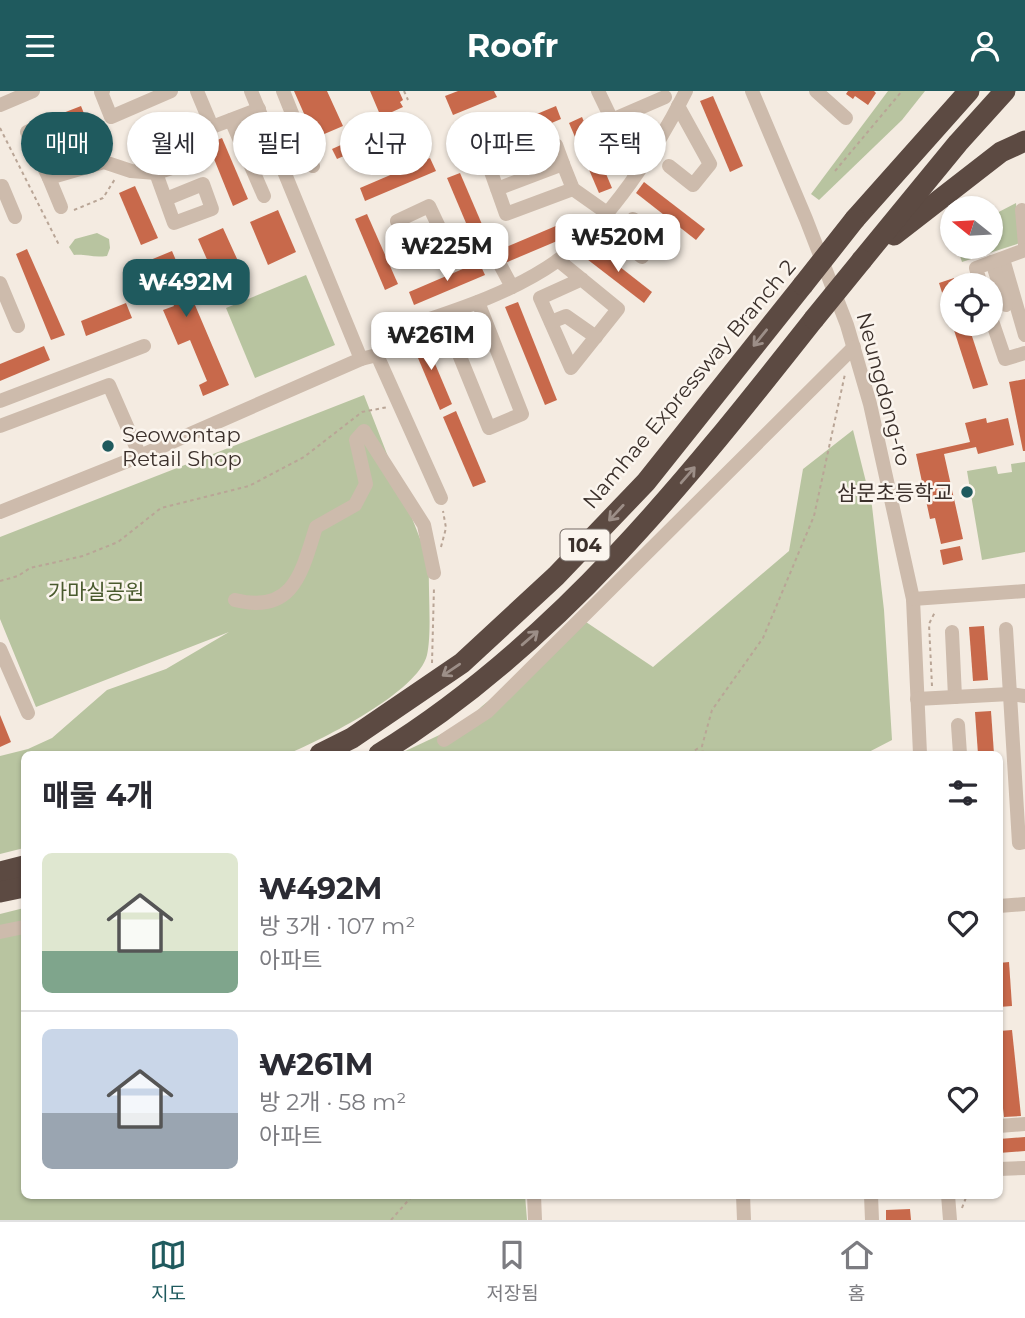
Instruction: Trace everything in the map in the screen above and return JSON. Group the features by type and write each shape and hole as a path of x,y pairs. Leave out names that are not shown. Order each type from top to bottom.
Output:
{"highway":[{"path":"876,193 953,91"},
{"name":"Namhae Expressway Branch 2","path":"326,751 352,739 462,663 556,576 646,482 876,193 969,91"},
{"name":"104","path":"384,751 463,698 550,622 640,531 715,444 958,143 1005,91"},
{"path":"862,260 1001,152 1025,141"},
{"path":"0,872 21,867"},
{"path":"0,893 21,888"}],"street":[{"path":"0,105 33,91"},
{"path":"103,91 101,92 111,117 171,91"},
{"path":"197,91 206,112"},
{"path":"251,91 361,359"},
{"path":"283,91 291,112"},
{"path":"598,91 608,112"},
{"path":"666,125 686,91"},
{"name":"Neungdong-ro","path":"752,91 806,219 854,347 870,404 913,599 925,699 920,751"},
{"path":"816,91 846,118"},
{"path":"630,112 665,97"},
{"path":"669,166 693,185 710,164 678,106"},
{"path":"219,124 259,109"},
{"path":"231,120 264,196"},
{"path":"573,189 506,214 489,169 556,145 573,189 619,238"},
{"path":"49,178 104,162 127,170"},
{"path":"498,189 563,165"},
{"path":"48,175 65,209"},
{"path":"157,175 166,198"},
{"path":"400,330 512,287 558,260 603,218 635,175"},
{"path":"0,187 2,186 15,217"},
{"path":"977,273 976,268 1025,247 1022,211"},
{"path":"447,244 496,257 512,287"},
{"path":"558,260 582,279 618,309 571,368 540,297 582,279"},
{"path":"997,260 1006,305"},
{"path":"997,260 1025,336 1000,344"},
{"path":"0,283 18,326"},
{"path":"454,342 489,428 522,414 478,302"},
{"path":"551,322 566,316 596,337"},
{"path":"997,336 1005,359 1025,353"},
{"path":"0,401 144,346"},
{"path":"444,740 487,712 854,347"},
{"path":"0,512 140,456 361,359 377,355 441,498"},
{"path":"0,426 109,385 140,456"},
{"path":"235,600 248,603 277,600 300,577 316,527 355,505 366,484 356,440 363,431 424,526 434,573"},
{"path":"913,599 1025,591"},
{"path":"1006,629 1020,795 1019,843 1025,842"},
{"path":"952,632 955,697"},
{"path":"0,649 28,713"},
{"path":"925,699 1010,694 1025,697"},
{"path":"958,725 960,751"},
{"path":"1003,906 1025,904"},
{"path":"0,932 21,928"},
{"path":"1003,1126 1025,1124"},
{"path":"1003,1169 1025,1168"},
{"path":"534,1199 535,1220"},
{"path":"743,1199 744,1220"},
{"path":"871,1199 873,1220"},
{"path":"948,1199 950,1220"}],"path":[{"path":"404,91 408,100"},
{"path":"835,171 902,91"},
{"path":"0,128 59,245"},
{"path":"65,209 103,198 118,174"},
{"path":"703,751 712,710 763,638 814,516 845,372"},
{"path":"0,581 18,576 30,568 83,556 118,542 161,508 249,486 304,457 362,412 399,405"},
{"path":"441,498 446,528"},
{"path":"432,663 434,573"},
{"path":"925,699 929,624 935,612"},
{"path":"694,751 702,746"},
{"path":"391,1220 409,1199"},
{"path":"962,1207 965,1199"}],"green space":[{"path":"888,91 925,91 902,120 819,200 811,194"},
{"path":"1016,203 1020,243 1003,249 1003,210"},
{"path":"97,233 109,239 107,256 74,255 69,247 75,239"},
{"path":"306,275 335,345 255,378 226,308"},
{"name":"가마실공원","path":"364,395 426,554 429,567 430,624 427,655 420,669 388,699 345,726 294,751 21,751 21,849 0,854 0,756 28,749 52,738 107,690 166,669 229,632 36,707 0,619 0,537"},
{"path":"853,430 872,506 884,610 892,740 871,751 405,751 467,722 481,707 586,622 653,667 789,551 803,469"},
{"path":"1025,462 1025,552 982,560 967,471 996,466 998,474 1012,472 1011,464"},
{"path":"21,909 21,1199 525,1199 527,1220 0,1220 0,914"}],"building":[{"path":"294,91 327,91 340,119 340,127 326,133 326,112 303,112"},
{"path":"370,91 399,91 403,107 392,112 379,112"},
{"path":"458,91 494,91 497,97 460,112 452,112 445,96"},
{"path":"848,91 876,93 868,105 855,96 853,99 846,94"},
{"path":"713,96 743,166 730,172 700,101"},
{"path":"81,106 83,112 66,112"},
{"path":"556,106 558,112 542,112"},
{"path":"574,121 574,135 569,123"},
{"path":"222,138 233,164 233,175 238,175 248,199 233,206 219,171 219,139"},
{"path":"340,145 340,158 337,159 332,149"},
{"path":"390,175 427,175 365,201 360,188"},
{"path":"461,175 490,243 477,249 447,178"},
{"path":"591,175 607,175 612,188 599,193"},
{"path":"644,182 705,229 696,240 636,193"},
{"path":"135,186 158,238 141,245 119,193"},
{"path":"278,210 296,252 268,265 250,222"},
{"path":"367,214 398,284 385,290 355,219"},
{"path":"570,220 576,233 505,263 499,250"},
{"path":"223,228 248,283 228,292 215,261 209,264 198,239"},
{"path":"592,245 652,292 644,303 583,256"},
{"path":"27,249 65,335 51,340 16,254"},
{"path":"172,251 229,385 203,396 199,385 207,381 190,340 178,345 163,310 174,306 165,285 154,290 143,263"},
{"path":"479,262 485,275 414,305 409,292"},
{"path":"518,302 557,400 545,405 505,307"},
{"path":"126,303 132,318 86,336 81,321"},
{"path":"422,333 452,404 440,410 410,339"},
{"path":"956,336 972,336 988,385 973,389"},
{"path":"44,346 50,360 0,381 0,364"},
{"path":"1025,379 1025,451 1023,451 1009,382"},
{"path":"456,411 486,482 473,487 443,417"},
{"path":"986,418 987,423 1008,418 1014,445 978,454 976,447 944,454 963,539 941,544 935,518 930,519 916,454 970,442 965,423"},
{"path":"960,546 963,560 943,565 940,550"},
{"path":"984,626 988,680 973,681 969,627"},
{"path":"991,711 994,751 978,751 975,712"},
{"path":"0,715 11,742 0,747"},
{"path":"1009,962 1012,1006 1003,1007 1003,963"},
{"path":"1012,1030 1021,1116 1004,1117 1003,1031"},
{"path":"1025,1137 1025,1151 1003,1153 1003,1139"},
{"path":"910,1209 911,1220 886,1220 886,1210"}],"place":[{"name":"Seowontap Retail Shop","path":"108,446"},
{"name":"삼문초등학교","path":"967,492"}]}
